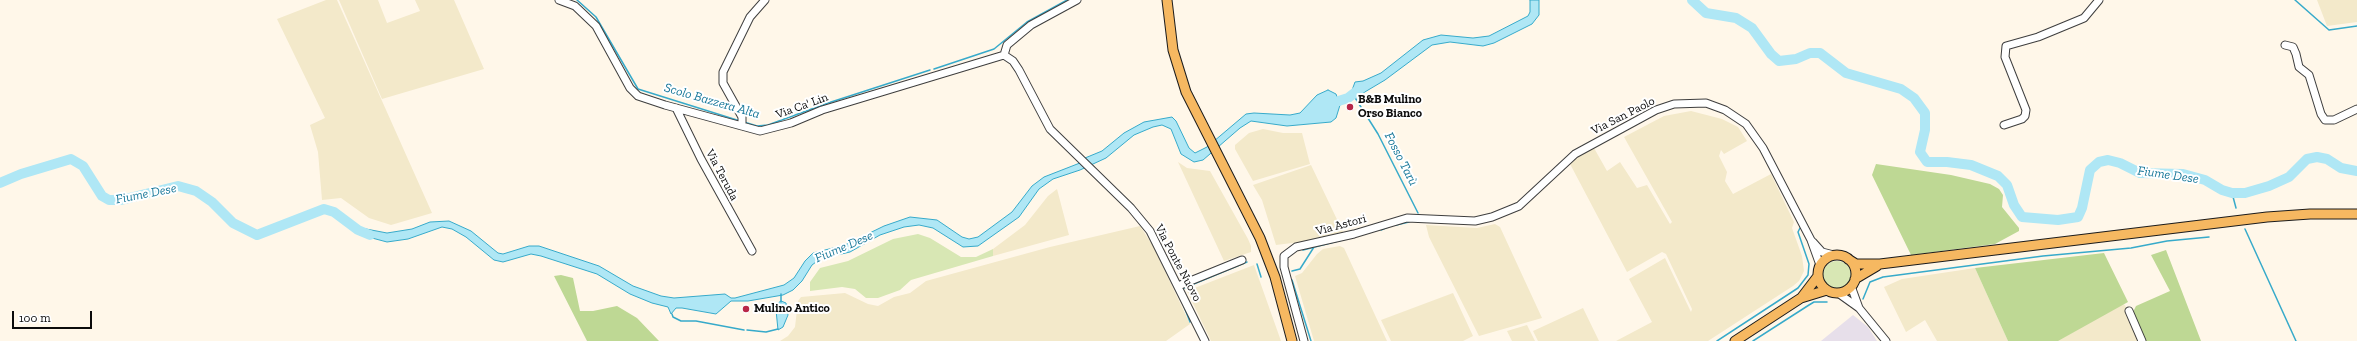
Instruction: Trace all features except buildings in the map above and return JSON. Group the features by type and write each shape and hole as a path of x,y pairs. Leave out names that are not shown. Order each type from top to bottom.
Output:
{"main road":[{"path":"1166,0 1176,64 1186,92 1221,158 1260,238 1275,277 1292,341"},
{"path":"1827,290 1819,281 1818,276 1820,265 1828,257 1834,255 1848,259 1856,264 1880,264 2274,216 2357,214"},
{"path":"1848,259 1854,268 1853,282"},
{"path":"1735,341 1801,298 1827,290 1838,293 1880,264"},
{"path":"1801,298 1818,276"}],"street":[{"name":"Via Ca' Lin","path":"558,0 576,6 596,26 633,92 647,99 676,108 742,123 760,131 990,57 1004,55"},
{"path":"742,123 723,83 723,72 750,17 765,0"},
{"path":"1004,55 1012,40 1031,25 1077,0"},
{"path":"2004,125 2022,119 2026,110 2005,57 2006,46 2038,37 2084,18 2099,0"},
{"path":"2285,45 2293,47 2299,67 2309,75 2320,114 2325,120 2334,120 2357,109"},
{"name":"Via Ponte Nuovo","path":"1004,55 1013,61 1020,70 1050,129 1081,161 1131,208 1150,231 1205,341"},
{"name":"Via San Paolo","path":"1492,217 1519,206 1575,154 1618,129 1656,110 1674,104 1698,102 1725,110 1742,120 1757,136 1811,240 1820,265"},
{"name":"Via Teruda","path":"676,108 700,159 752,251"},
{"name":"Via Astori","path":"1304,341 1284,267 1284,256 1296,248 1354,234 1407,218 1474,221 1492,217"},
{"name":"Via San Paolo","path":"1811,240 1822,252 1834,255"},
{"path":"1178,286 1242,260"},
{"path":"1853,282 1859,308"},
{"path":"1838,293 1859,308 1886,341"},
{"path":"2129,311 2142,341"}],"shaded area":[{"path":"326,0 337,0 432,213 391,225 369,218 341,198 322,200 318,152 310,125 325,118 277,19"},
{"path":"339,0 378,0 387,23 420,11 415,0 454,0 484,69 382,99"},
{"path":"2317,0 2357,0 2357,22 2327,26"},
{"path":"1691,111 1722,119 1738,127 1747,141 1724,154 1721,150 1719,156 1727,172 1725,181 1733,194 1771,174 1794,222 1792,228 1802,256 1804,271 1799,281 1793,286 1708,341 1616,341 1652,322 1629,279 1665,258 1691,312 1692,309 1666,254 1662,252 1627,272 1569,162 1594,148 1607,171 1620,162 1637,188 1647,185 1670,224 1672,222 1624,137 1664,116"},
{"path":"1263,129 1283,133 1302,133 1310,164 1253,181 1235,149 1235,145 1249,133"},
{"path":"1178,162 1187,168 1210,171 1248,239 1251,246 1251,252 1224,261"},
{"path":"1311,165 1343,232 1300,242 1276,245 1262,200 1253,185"},
{"path":"1057,189 1069,235 993,256 993,249 1025,225 1048,196"},
{"path":"1495,224 1500,227 1542,318 1479,336 1429,237 1426,225 1477,228"},
{"path":"1140,226 1153,246 1190,324 1166,341 780,341 788,336 795,327 798,301 801,297 845,293 868,304 878,306 894,297 910,293 926,281 1050,247"},
{"path":"1340,246 1344,248 1387,341 1314,341 1295,276 1302,273 1317,254 1323,249"},
{"path":"1254,265 1281,341 1211,341 1187,291"},
{"path":"1975,268 2008,341 1937,341 1925,320 1906,332 1884,287 1902,279"},
{"path":"1453,293 1473,336 1463,341 1391,341 1381,320"},
{"path":"2123,304 2125,305 2139,341 2057,341"},
{"path":"1583,308 1599,341 1538,341 1533,331"},
{"path":"1853,315 1868,327 1877,341 1821,341"},
{"path":"1527,325 1535,341 1512,341 1507,331"}],"green space":[{"path":"1876,164 1951,175 1990,184 1999,189 2003,195 2002,207 2019,228 2019,231 1995,244 1911,255 1872,175"},
{"path":"918,234 930,238 961,257 976,257 993,249 993,256 911,280 900,290 878,298 866,298 855,289 842,287 810,291 810,282 820,268 848,261 893,239"},
{"path":"2166,250 2201,341 2146,341 2133,312 2136,306 2170,291 2151,255"},
{"path":"2104,253 2128,302 2058,341 2008,341 1975,268"},
{"path":"1837,261 1847,265 1851,275 1847,285 1837,289 1827,285 1823,275 1827,265"},
{"path":"561,275 573,278 580,311 593,311 617,306 637,318 659,341 587,341 554,276"}],"water":[{"path":"1530,0 1539,0 1539,15 1532,24 1494,43 1483,46 1450,42 1432,45 1385,80 1353,99 1351,93 1355,82 1363,81 1381,73 1423,40 1441,35 1473,38 1489,36 1528,16 1530,12"},
{"path":"1328,90 1336,94 1340,105 1336,118 1331,122 1287,126 1251,121 1240,128 1203,160 1194,162 1181,154 1171,129 1162,125 1153,127 1134,135 1106,158 1080,170 1053,179 1039,189 1019,217 978,246 963,247 933,228 919,225 904,227 880,235 850,252 820,259 812,265 802,281 793,290 783,295 748,301 731,301 716,314 676,308 671,314 668,307 652,303 630,294 597,274 541,256 531,254 503,262 494,260 466,237 452,229 442,227 408,239 387,242 357,234 361,228 387,233 412,229 430,222 449,221 471,231 498,253 503,254 529,246 539,246 599,266 633,286 661,296 674,298 725,294 731,298 735,298 784,285 794,278 805,261 813,253 845,245 884,226 910,217 937,220 962,237 969,239 978,237 1012,212 1032,186 1044,177 1085,161 1085,158 1102,151 1124,133 1144,122 1172,117 1176,121 1189,148 1195,153 1207,147 1246,114 1290,115 1300,113 1317,95"},
{"path":"781,301 786,303 788,315 783,327 778,330 776,310 778,303"}],"waterway":[{"name":"Scolo Bazzera Alta","path":"577,0 596,17 638,89 740,121"},
{"name":"Scolo Bazzera Alta","path":"934,69 994,49 1027,22 1067,0"},
{"name":"Fiume Dese","path":"1692,0 1706,13 1736,18 1752,28 1771,54 1779,61 1796,59 1810,53 1820,53 1846,73 1901,89 1914,98 1925,113 1925,130 1920,152 1927,162 1947,162 1971,165 1998,176 2007,185 2014,205 2022,217 2058,220 2078,217 2082,208 2090,170 2099,162 2108,160 2120,163 2140,173 2183,174 2205,180 2222,190 2232,193 2245,193 2269,186 2289,177 2307,159 2317,157 2327,159 2341,168 2357,171"},
{"name":"Scolo Bazzera Alta","path":"2295,0 2329,30 2357,26"},
{"name":"Scolo Bazzera Alta","path":"744,122 757,126 768,125 828,103 930,70"},
{"name":"Fiume Dese","path":"1326,105 1348,98 1361,88"},
{"name":"Fosso Tarù","path":"1354,96 1378,134 1418,213"},
{"name":"Fiume Dese","path":"0,183 21,174 71,159 83,166 102,196 109,200 121,200 178,186 196,191 212,202 233,223 257,235 324,209 334,212 358,230 370,235"},
{"path":"2232,193 2236,208"},
{"name":"Fosso Tarù","path":"1396,225 1409,222"},
{"name":"Fosso Tarù","path":"1381,230 1388,227"},
{"path":"1717,341 1798,288 1808,275 1809,264 1798,232 1800,228"},
{"path":"2245,229 2296,341"},
{"path":"1863,299 1870,282 1883,277 2043,256 2131,248 2167,241 2209,237"},
{"name":"Fosso Tarù","path":"1303,250 1346,239"},
{"path":"1292,271 1300,269 1314,247"},
{"name":"Fosso Tarù","path":"1184,288 1247,262"},
{"path":"1257,264 1261,277"},
{"path":"1292,280 1311,341"},
{"name":"Fosso Tarù","path":"1178,291 1190,322"},
{"path":"781,294 781,302"},
{"path":"1753,341 1814,302 1827,302"},
{"path":"672,314 673,317 681,321 696,321 744,330"},
{"path":"747,330 766,332 778,329"}],"place":[{"name":"B&B Mulino Orso Bianco","path":"1350,107"},
{"name":"Mulino Antico","path":"746,309"}]}
